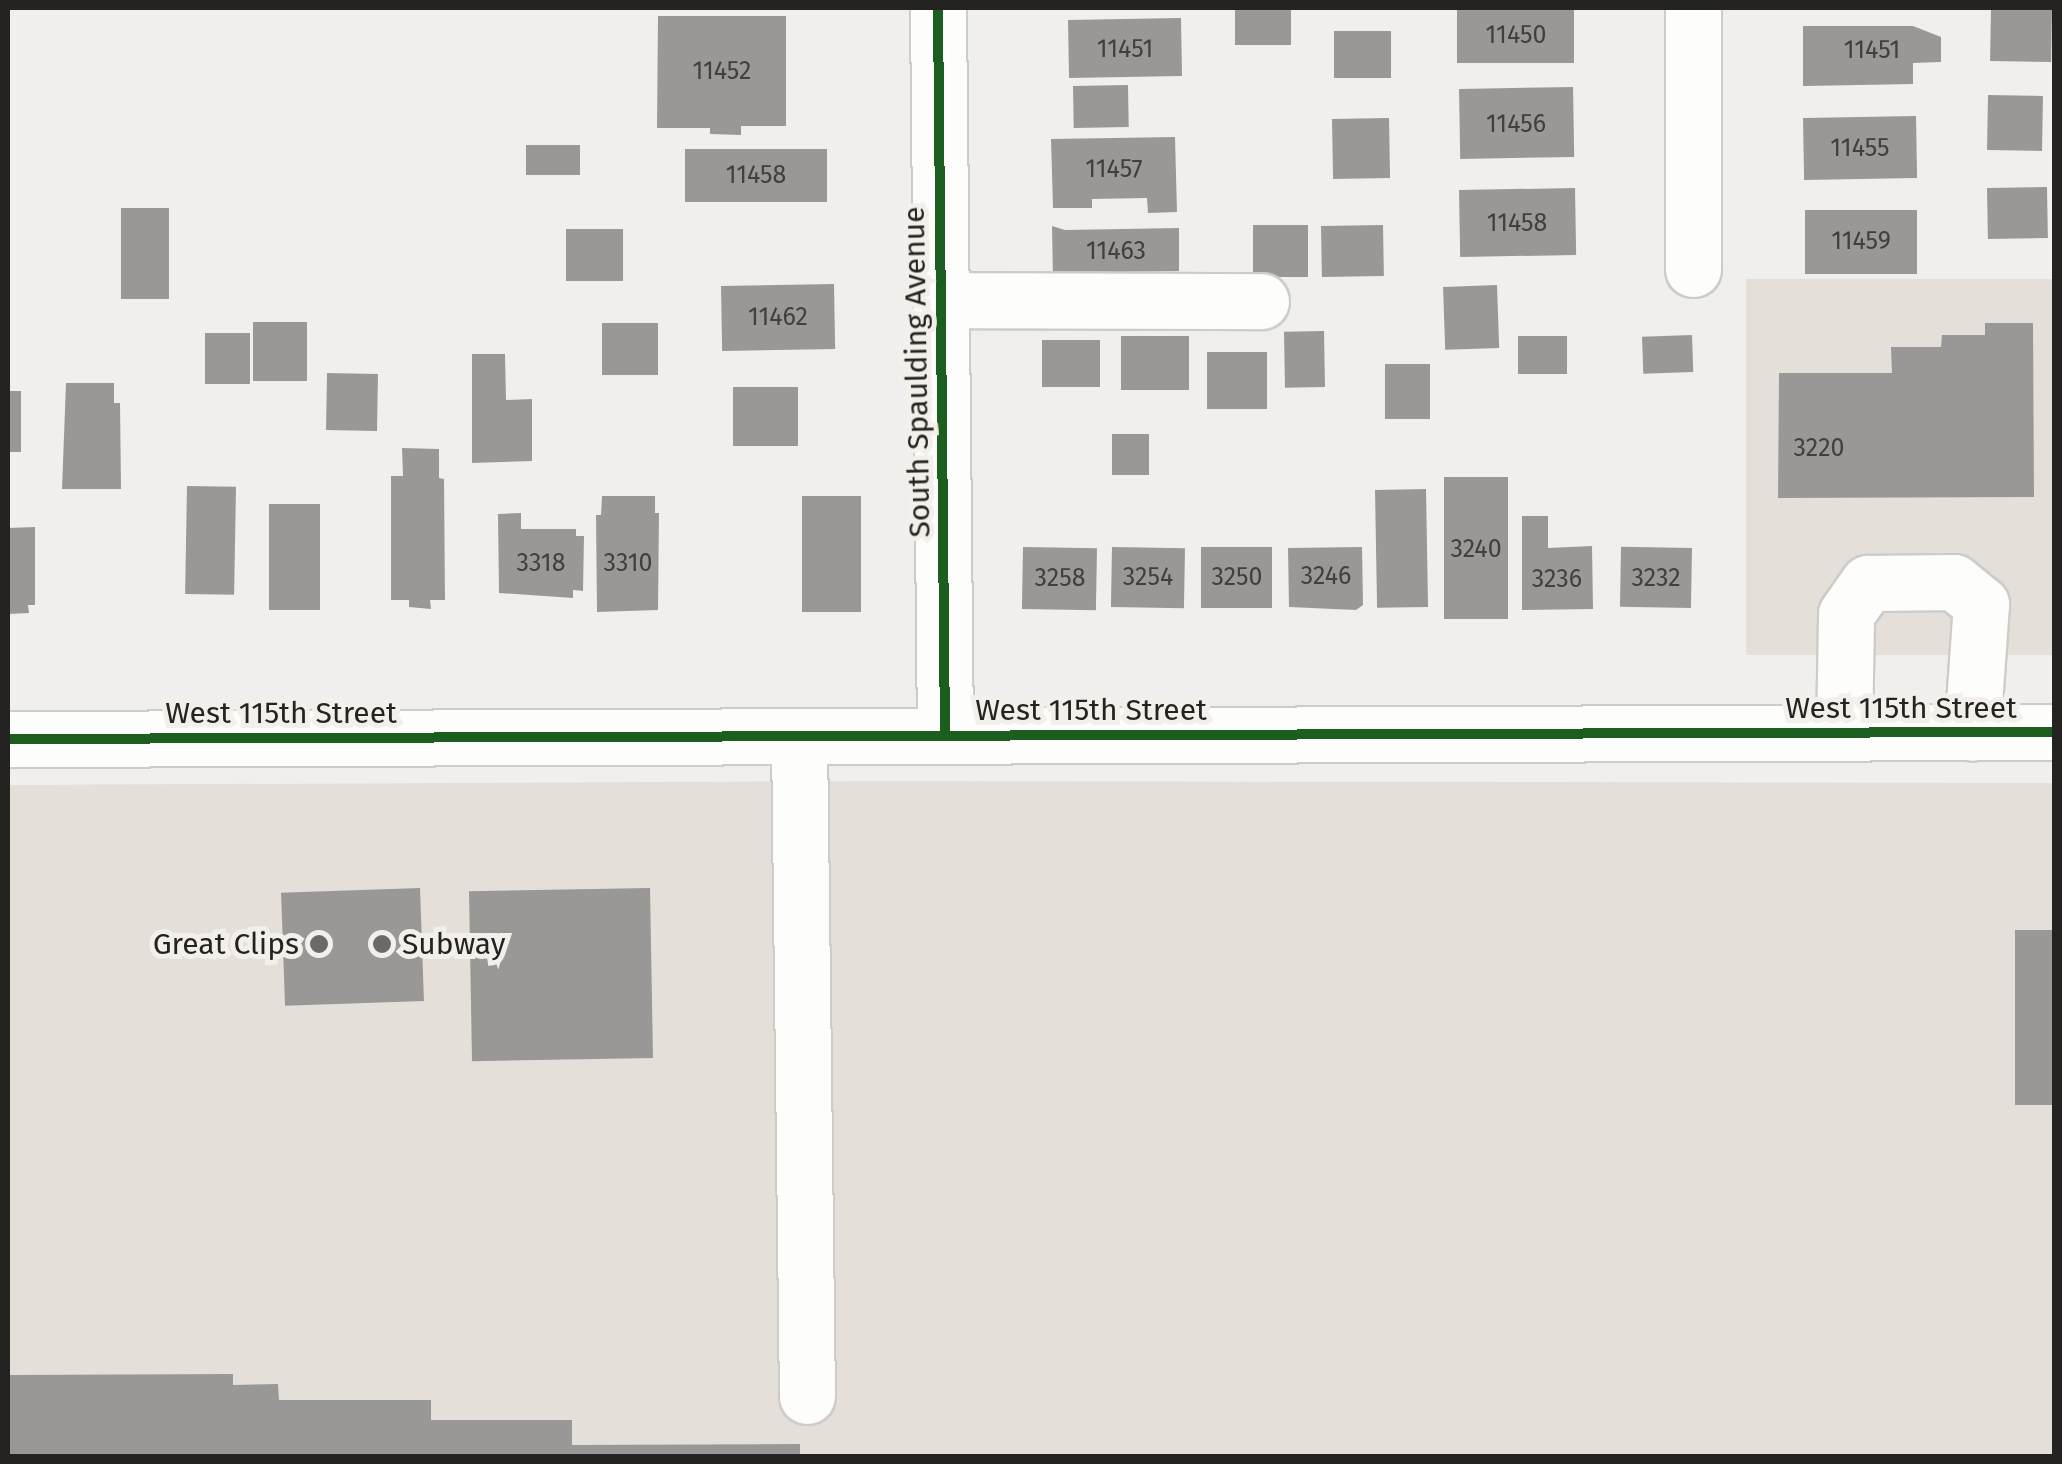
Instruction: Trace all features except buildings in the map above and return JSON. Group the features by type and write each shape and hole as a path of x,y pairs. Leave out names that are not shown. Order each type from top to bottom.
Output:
{"street":[{"name":"South Spaulding Avenue","path":"938,8 945,736"},
{"path":"1693,8 1693,269"},
{"path":"941,300 1261,300"},
{"path":"1844,733 1846,614 1868,584 1954,582 1981,604 1972,733"},
{"name":"West 115th Street","path":"8,739 2054,732"},
{"path":"799,736 808,1396"}],"shaded area":[{"path":"1746,279 2054,279 2054,655 1746,655"},
{"path":"884,781 2054,783 2054,1456 8,1456 8,785"}],"cycle path":[{"path":"938,8 945,736"},
{"path":"8,739 2054,732"}],"place":[{"name":"Great Clips","path":"319,944"},
{"name":"Subway","path":"382,944"}]}
